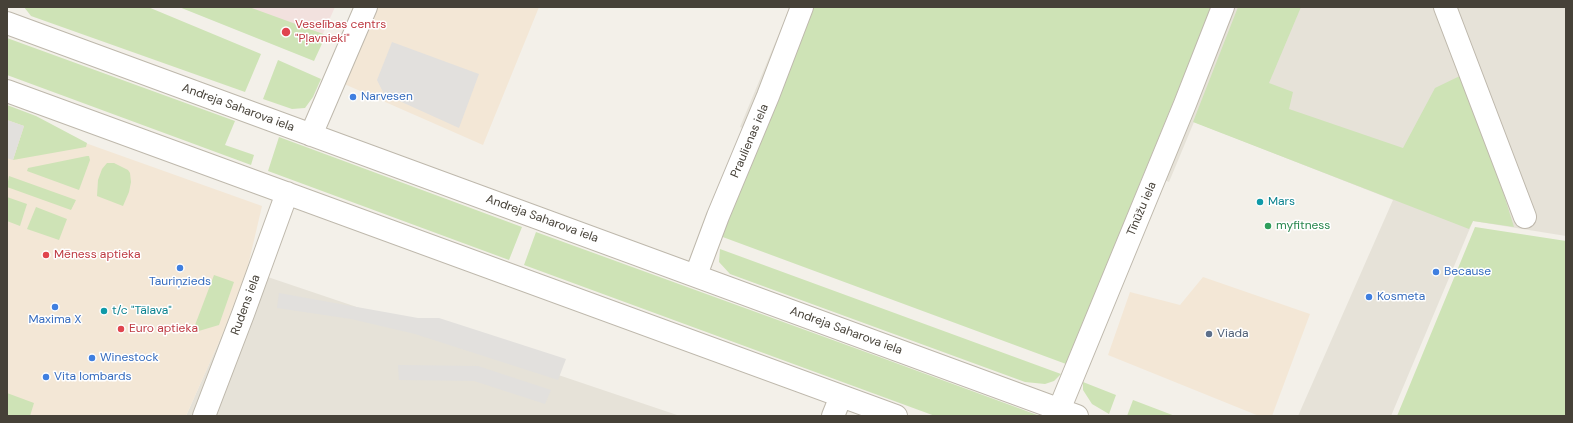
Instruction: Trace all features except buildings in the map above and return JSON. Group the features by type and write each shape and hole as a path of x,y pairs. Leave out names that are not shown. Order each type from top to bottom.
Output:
{"street":[{"path":"311,135 366,7"},
{"name":"Praulienas iela","path":"696,275 802,7"},
{"name":"Tīnūžu iela","path":"1068,413 1222,7"},
{"path":"1446,7 1525,217"},
{"name":"Andreja Saharova iela","path":"7,23 1068,413"},
{"path":"7,91 896,416"},
{"name":"Rudens iela","path":"204,416 244,314 287,193"},
{"path":"834,416 841,396"}],"shaded area":[{"name":"Veselības centrs \"Pļavnieki\"","path":"184,7 335,7 313,56"},
{"path":"376,7 539,7 483,145 342,83"},
{"path":"790,7 1566,7 1566,236 1473,221 1391,416 1298,416 1393,200 1194,122 1169,182 1089,149 872,176 740,127"},
{"path":"392,42 479,74 459,128 384,94 377,80"},
{"path":"7,115 262,206 247,270 223,333 186,416 7,416"},
{"path":"7,120 24,126 13,160 7,158"},
{"path":"247,270 680,416 186,416 223,333"},
{"name":"Viada","path":"1203,277 1310,314 1272,416 1259,416 1108,355 1130,292 1180,305"},
{"path":"279,293 418,318 439,318 566,359 558,380 415,334 351,319 277,308"},
{"path":"398,365 478,366 551,390 545,404 474,381 399,380"}],"green space":[{"path":"24,7 148,7 261,54 245,92 31,16"},
{"name":"Veselības centrs \"Pļavnieki\"","path":"179,7 249,7 326,35 314,61"},
{"path":"809,7 1212,7 1066,364 720,236"},
{"path":"1238,7 1301,7 1269,83 1293,92 1289,109 1403,148 1435,88 1466,73 1514,227 1473,221 1469,229 1193,122"},
{"path":"7,38 235,121 225,145 254,155 251,165 7,75"},
{"path":"278,60 321,79 313,97 305,108 292,109 263,99"},
{"path":"7,105 36,116 87,143 86,147 13,160 24,126 7,120"},
{"path":"279,137 522,227 509,260 268,171"},
{"path":"89,156 90,160 79,190 27,171 28,168"},
{"path":"107,163 114,163 128,170 130,173 131,182 129,192 123,206 97,196 98,180 102,169"},
{"path":"9,176 76,200 71,210 7,187"},
{"path":"7,197 27,204 20,226 7,221"},
{"path":"36,207 67,219 59,240 27,229"},
{"path":"1475,227 1566,241 1566,416 1397,416"},
{"path":"536,232 1040,416 935,416 524,265"},
{"path":"720,249 1061,374 1054,381 1045,384 1025,382 730,274 719,262"},
{"path":"214,275 234,282 219,325 192,333"},
{"path":"1083,382 1116,395 1109,414 1092,404 1083,390"},
{"path":"7,393 34,403 30,416 7,416"},
{"path":"1133,400 1175,416 1127,416"}],"place":[{"name":"Veselības centrs \"Pļavnieki\"","path":"286,32"},
{"name":"Narvesen","path":"353,97"},
{"name":"Mars","path":"1260,202"},
{"name":"myfitness","path":"1268,226"},
{"name":"Mēness aptieka","path":"46,255"},
{"name":"Tauriņzieds","path":"180,268"},
{"name":"Because","path":"1436,272"},
{"name":"Kosmeta","path":"1369,297"},
{"name":"Maxima X","path":"55,307"},
{"name":"t/c \"Tālava\"","path":"104,311"},
{"name":"Euro aptieka","path":"121,329"},
{"name":"Viada","path":"1209,334"},
{"name":"Winestock","path":"92,358"},
{"name":"Vita lombards","path":"46,377"}]}
